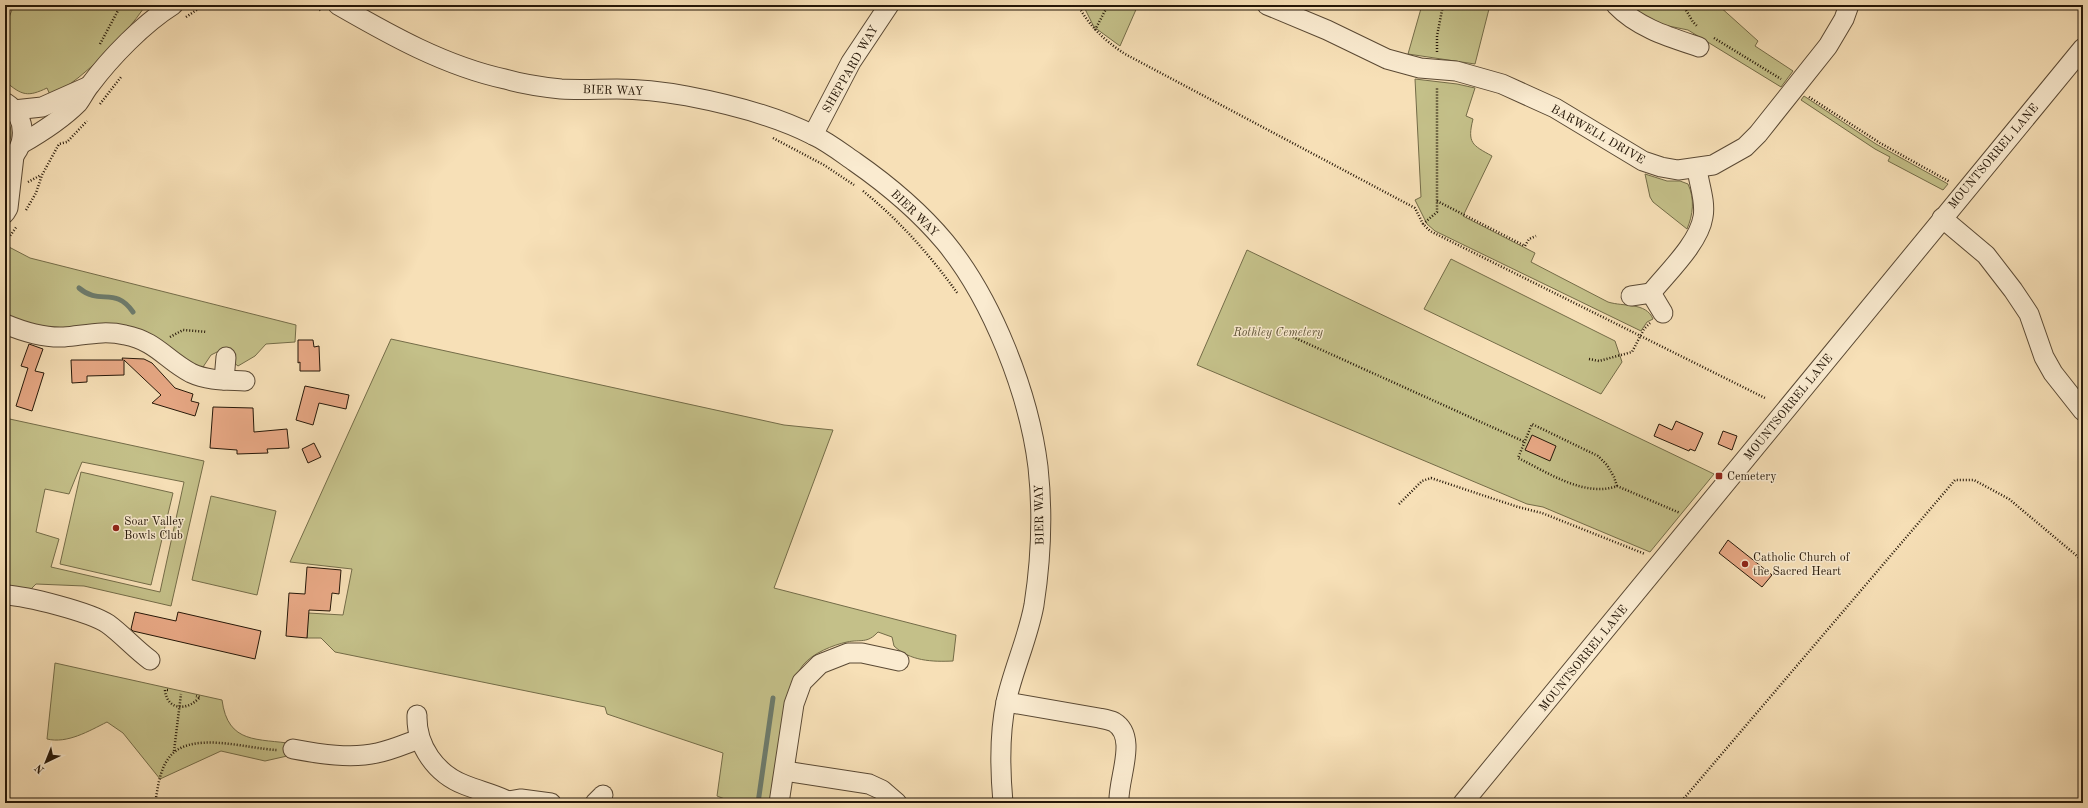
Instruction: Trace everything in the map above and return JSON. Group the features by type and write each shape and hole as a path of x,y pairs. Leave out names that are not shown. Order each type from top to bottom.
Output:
{"street":[{"name":"SHEPPARD WAY","path":"813,134 851,62 889,5"},
{"name":"BARWELL DRIVE","path":"1267,5 1327,30 1387,60 1420,68 1456,71 1476,76 1528,95 1578,120 1643,161 1678,170 1696,169 1713,165 1745,147 1758,134 1795,87"},
{"path":"1616,5 1625,14 1655,32 1702,37"},
{"path":"1795,87 1836,34 1849,5"},
{"name":"BIER WAY","path":"333,10 374,26 459,66 505,80 560,89 622,89 685,95 759,113 813,134 881,180 915,210 946,244 969,277 996,324 1014,368 1028,416 1038,466 1041,520 1039,564 1033,608 1006,702 1001,732 1003,803"},
{"path":"13,154 50,127 78,102 90,85 130,39 169,11"},
{"name":"MOUNTSORREL LANE","path":"1463,803 2083,48"},
{"path":"10,106 42,106 90,85"},
{"path":"5,213 8,208 13,154 22,126 10,106"},
{"path":"1631,296 1651,293 1699,231 1703,217 1703,203 1696,169"},
{"path":"1942,218 1986,255 2013,290 2029,314 2044,357 2053,373 2083,411"},
{"path":"1651,293 1663,313"},
{"path":"5,324 26,333 44,336 63,337 106,332 127,335 148,342 191,372 206,379 245,381"},
{"path":"224,380 226,357"},
{"path":"5,595 23,597 92,615 107,624 150,660"},
{"path":"780,803 794,704 802,682 820,664 834,657 882,650 899,661"},
{"path":"1006,702 1099,718 1114,722 1121,728 1127,746 1120,783 1119,803"},
{"path":"417,715 416,728 419,739 435,764 447,777 465,785 494,794 508,802 521,799 551,803"},
{"path":"305,756 360,755 388,750 419,739"},
{"path":"785,771 869,784 882,790 897,803"}],"path":[{"path":"99,48 121,5"},
{"path":"169,11 204,5"},
{"path":"312,5 333,10"},
{"path":"1078,5 1095,30 1108,43 1125,54 1415,208 1423,224 1430,231 1765,398"},
{"path":"1095,30 1108,5"},
{"path":"1423,224 1437,212 1437,36 1442,5"},
{"path":"1683,5 1702,37 1795,87 1880,144 1965,190"},
{"path":"97,108 126,71"},
{"path":"42,175 59,144 67,142 92,114"},
{"path":"769,137 790,146 824,165 858,187 890,213 916,240 940,269 958,295"},
{"path":"1437,201 1525,246 1529,239 1536,236"},
{"path":"160,350 169,338 183,330 207,332"},
{"path":"1282,332 1525,442"},
{"path":"1589,359 1598,360 1627,355 1636,348 1641,336"},
{"path":"1617,486 1614,476 1607,465 1598,456 1532,424 1518,458 1583,488 1606,490 1617,486 1682,514 1694,522"},
{"path":"1399,504 1422,481 1431,478 1518,507 1542,513 1662,561"},
{"path":"1680,803 1954,480 1974,480 2008,500 2083,561"},
{"path":"168,690 165,690 166,697 169,702 180,707 191,705 200,697 196,696"},
{"path":"174,751 181,694"},
{"path":"155,803 163,768 174,751 181,746 205,743 225,743 305,756"}],"green space":[{"path":"14,5 146,5 126,31 103,56 78,78 51,97 47,88 35,93 25,94 16,90 5,81 5,27"},
{"path":"1083,5 1138,5 1120,46 1094,27"},
{"path":"1422,5 1490,5 1475,64 1408,54"},
{"path":"1627,5 1718,5 1758,41 1755,46 1793,71 1781,87 1688,30 1659,24"},
{"path":"1415,79 1457,84 1475,88 1466,116 1473,119 1471,138 1476,146 1492,156 1463,216 1535,253 1531,262 1608,302 1640,307 1645,310 1653,319 1647,322 1641,331 1435,231 1427,224 1415,200 1421,197"},
{"path":"1804,96 1876,144 1948,184 1943,190 1888,161 1890,157 1875,149 1801,100"},
{"path":"5,117 10,125 11,137 5,149"},
{"path":"1645,174 1667,181 1680,181 1688,184 1692,195 1692,207 1691,218 1687,229 1653,202 1650,197"},
{"path":"9,247 30,258 296,325 295,342 266,344 255,356 238,366 223,354 217,352 211,355 203,367 192,369 165,349 38,332 5,317 5,257"},
{"name":"Rothley Cemetery","path":"1247,250 1714,474 1650,552 1543,507 1527,504 1197,365"},
{"path":"1451,259 1615,341 1622,362 1601,394 1424,309"},
{"path":"391,339 784,425 833,430 774,588 956,635 953,661 929,661 914,658 900,651 894,646 892,637 878,632 867,640 852,641 836,645 812,657 803,665 793,681 770,803 735,803 717,796 723,753 607,714 605,707 335,652 321,638 307,638 308,613 343,615 352,569 290,562"},
{"path":"5,418 204,461 171,606 84,586 36,584 23,597 5,595","holes":["82,462 184,482 160,592 51,567 59,539 36,532 45,489 69,494"]},
{"name":"Soar Valley Bowls Club","path":"81,472 173,493 151,585 60,564"},
{"path":"211,496 276,511 257,595 192,580"},
{"path":"55,663 222,700 225,715 231,725 238,732 247,737 294,744 296,754 265,761 221,751 160,779 123,733 107,722 78,736 62,740 47,739"}],"building":[{"path":"298,340 313,340 314,347 319,346 320,371 300,371 300,362 298,363"},
{"path":"29,344 43,349 35,371 44,373 32,411 16,406 28,368 21,366"},
{"path":"122,358 144,359 152,363 175,388 193,394 191,401 199,403 195,416 152,403 161,395 124,360 124,375 87,376 87,382 72,383 71,360 123,360"},
{"path":"305,386 349,395 346,409 319,403 313,425 296,420"},
{"path":"213,407 253,408 254,432 287,429 289,448 267,449 268,453 237,454 237,450 210,448"},
{"path":"1676,421 1703,433 1695,451 1690,449 1689,451 1654,436 1659,424 1672,430"},
{"path":"1723,431 1737,436 1732,450 1718,444"},
{"path":"1532,435 1556,446 1550,461 1525,450"},
{"path":"314,443 321,457 308,463 302,449"},
{"name":"Catholic Church of the Sacred Heart","path":"1728,540 1772,575 1762,587 1719,553"},
{"path":"307,567 341,570 339,594 332,593 330,611 309,610 307,638 286,636 289,593 305,594"},
{"path":"135,612 176,621 178,612 261,631 255,659 133,631 131,629"}],"waterway":[{"path":"79,288 94,296 120,300 133,312"},
{"path":"758,803 773,698"}],"place":[{"name":"Cemetery","path":"1719,476"},
{"name":"Soar Valley Bowls Club","path":"116,528"},
{"name":"Catholic Church of the Sacred Heart","path":"1745,564"}]}
